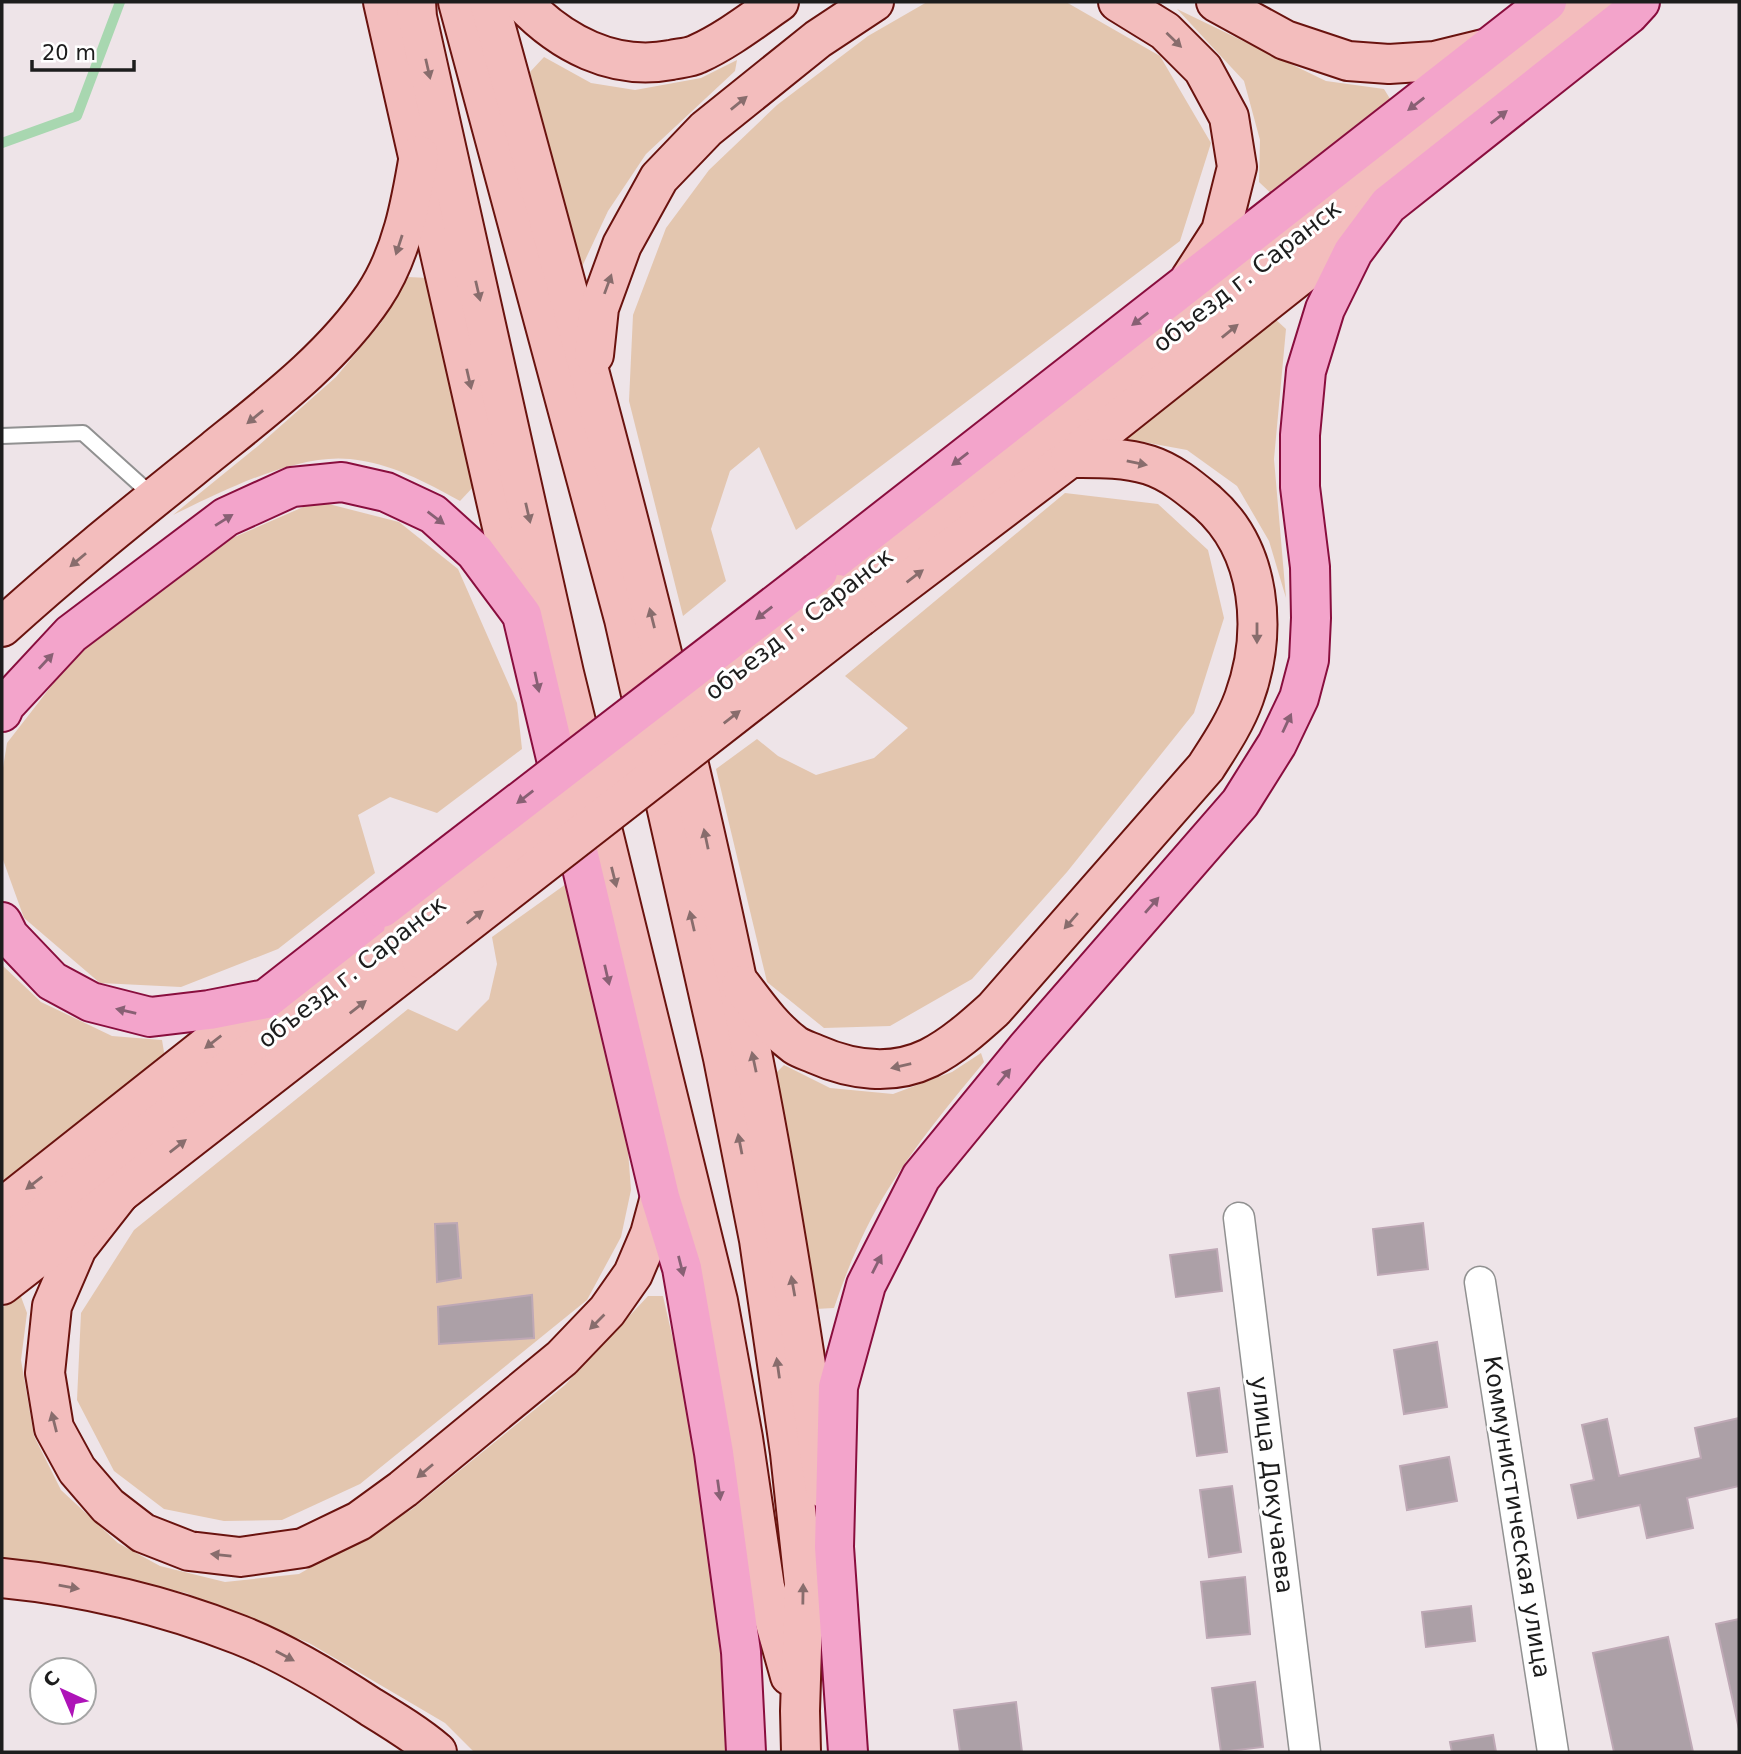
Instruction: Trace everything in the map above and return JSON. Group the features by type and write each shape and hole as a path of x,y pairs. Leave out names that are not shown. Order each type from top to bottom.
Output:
{"main road":[{"path":"383,2 522,615 660,1197 682,1268 714,1453 741,1652 746,1752"},
{"path":"416,2 416,17 564,673 718,1301 743,1438 765,1587 800,1711"},
{"path":"458,2 624,620 726,1071 759,1240 790,1453 804,1584 801,1752"},
{"path":"489,2 591,374 697,800 736,977 761,1102 834,1547 848,1752"},
{"path":"522,2 536,17 579,48 617,61 658,62 695,55 779,2"},
{"path":"591,374 599,308 622,245 659,178 706,129 818,39 874,2"},
{"path":"1118,2 1165,31 1203,69 1229,117 1237,167 1221,230 1188,282"},
{"path":"1216,2 1285,40 1348,61 1389,64 1435,61 1488,48"},
{"path":"2,1285 124,1188 402,933 839,594 1188,282 1547,2"},
{"name":"объезд г. Саранск","path":"839,594 1598,2"},
{"path":"2,1208 266,999 402,933 839,594 1070,458 1629,14 1640,2"},
{"path":"2,627 62,573 282,395 336,344 375,295 395,256 411,207 419,155"},
{"path":"834,1547 838,1387 866,1285 921,1177 1026,1049 1240,803 1278,744 1299,698 1308,660 1311,618 1310,567 1300,487 1300,435 1306,371 1325,309 1353,252 1388,205"},
{"path":"736,977 764,1016 796,1046 830,1060 866,1069 898,1069 929,1058 963,1036 994,1009 1206,767 1230,731 1245,697 1256,649 1256,598 1247,555 1224,517 1185,483 1150,466 1113,458 1070,458"},
{"path":"2,712 5,705 71,634 226,517 292,488 342,482 386,492 433,514 475,552 522,615"},
{"path":"2,922 9,936 52,981 91,1002 150,1017 209,1010 266,999"},
{"name":"объезд г. Саранск","path":"2,1248 402,933"},
{"path":"124,1188 77,1248 52,1306 45,1373 54,1428 77,1470 108,1506 143,1533 190,1551 240,1557 303,1548 359,1521 403,1489 562,1358 607,1311 633,1274 650,1234 660,1197"},
{"path":"2,1578 111,1594 241,1635 356,1697 438,1752"}],"street":[{"name":"улица Докучаева","path":"1239,1218 1305,1752"},
{"name":"Коммунистическая улица","path":"1480,1282 1553,1752"}],"lane":[{"path":"2,436 83,433 155,498"}],"shaded area":[{"path":"927,2 1066,2 1160,56 1211,143 1180,241 796,530 759,447 730,471 711,529 726,581 683,616 629,401 633,315 666,228 709,170 777,105 868,36"},
{"path":"1177,9 1326,81 1384,89 1392,102 1275,197 1259,182 1260,140 1244,81"},
{"path":"544,57 591,83 635,90 701,78 737,60 735,71 646,154 608,211 580,271 530,72"},
{"path":"408,277 429,278 475,485 460,501 421,480 393,469 365,461 329,459 306,462 259,476 173,515 258,446 336,377 381,323"},
{"path":"1273,317 1286,329 1274,459 1286,598 1269,541 1237,486 1187,450 1116,437"},
{"path":"1065,493 1158,504 1208,550 1224,618 1194,713 1067,872 972,979 890,1026 824,1028 767,982 716,769 757,739 778,756 816,775 874,758 908,728 845,676"},
{"path":"317,501 399,522 458,569 517,703 522,749 437,813 390,797 358,815 375,873 278,949 181,987 100,983 24,918 2,857 2,774 7,743 73,658 230,539"},
{"path":"566,884 626,1124 631,1190 621,1237 587,1300 360,1484 282,1520 224,1521 164,1509 114,1471 77,1400 81,1313 134,1230 408,1009 457,1031 489,999 497,964 492,937"},
{"path":"2,965 41,1002 112,1036 162,1040 165,1058 2,1184"},
{"path":"981,1053 984,1062 921,1141 879,1205 857,1248 834,1308 815,1309 776,1073 784,1065 830,1088 893,1094 952,1072"},
{"path":"20,1294 27,1313 21,1360 34,1436 61,1490 118,1543 160,1566 225,1582 299,1574 411,1510 565,1385 648,1296 663,1296 682,1379 711,1554 729,1752 474,1752 445,1723 309,1643 186,1593 21,1559 2,1559 2,1308"}],"building":[{"path":"457,1223 461,1278 437,1282 435,1224"},
{"path":"1423,1223 1428,1269 1378,1275 1373,1229"},
{"path":"1217,1249 1222,1291 1176,1297 1170,1255"},
{"path":"532,1295 534,1338 439,1344 438,1307"},
{"path":"1437,1342 1447,1407 1404,1414 1394,1350"},
{"path":"1219,1388 1227,1452 1197,1456 1188,1393"},
{"path":"1739,1418 1739,1486 1687,1498 1693,1528 1647,1538 1640,1505 1578,1518 1571,1485 1594,1480 1582,1425 1607,1419 1619,1476 1701,1458 1695,1428"},
{"path":"1449,1457 1457,1501 1407,1510 1400,1466"},
{"path":"1232,1486 1241,1552 1209,1557 1200,1490"},
{"path":"1245,1577 1250,1634 1207,1638 1201,1582"},
{"path":"1471,1606 1475,1641 1426,1647 1422,1612"},
{"path":"1739,1619 1739,1729 1716,1624"},
{"path":"1668,1637 1693,1752 1614,1752 1593,1653"},
{"path":"1255,1682 1263,1747 1221,1752 1212,1688"},
{"path":"1016,1702 1022,1752 960,1752 954,1710"},
{"path":"1493,1735 1496,1752 1452,1752 1450,1742"}],"waterway":[{"path":"2,143 77,116 120,2"}]}
